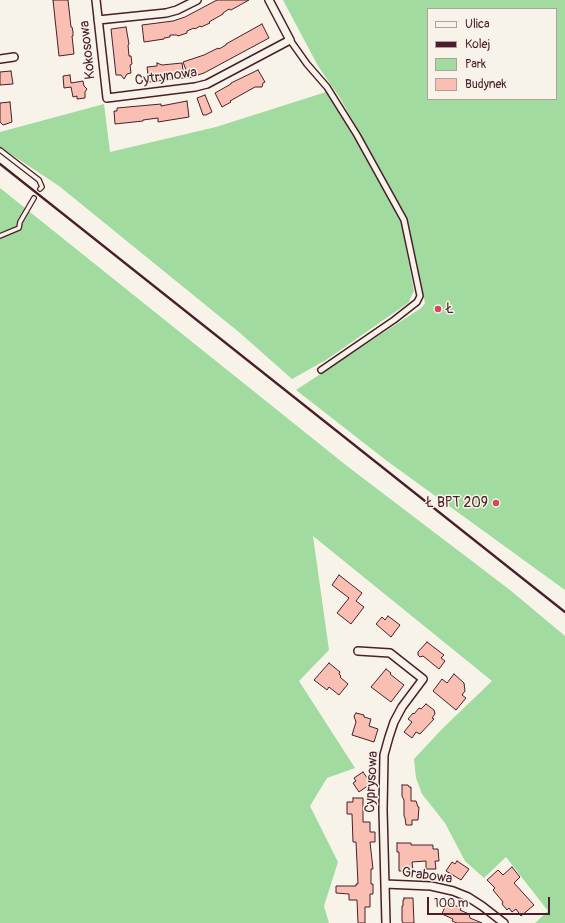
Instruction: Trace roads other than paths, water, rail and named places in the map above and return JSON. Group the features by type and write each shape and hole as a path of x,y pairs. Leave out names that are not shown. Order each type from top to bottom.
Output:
{"street":[{"name":"Kokosowa","path":"96,0 107,98"},
{"path":"98,20 166,13 177,10 197,0"},
{"path":"269,0 290,40 307,64 327,87 345,116 384,181 404,220 420,296 417,302 394,320 321,370"},
{"name":"Cytrynowa","path":"107,98 195,87 207,84 290,40"},
{"path":"0,59 14,57"},
{"name":"Cyprysowa","path":"358,651 390,653 423,679 402,707 394,722 384,755 383,810 386,923"},
{"name":"Grabowa","path":"385,884 431,886 452,891 468,897 504,923"}],"lane":[{"path":"0,150 39,180 42,187 40,189"},
{"path":"0,236 19,228 20,222 34,198"}],"railway":[{"path":"0,164 565,612"}],"place":[{"name":"Ł","path":"438,309"},
{"name":"Ł BPT 209","path":"496,503"}]}
